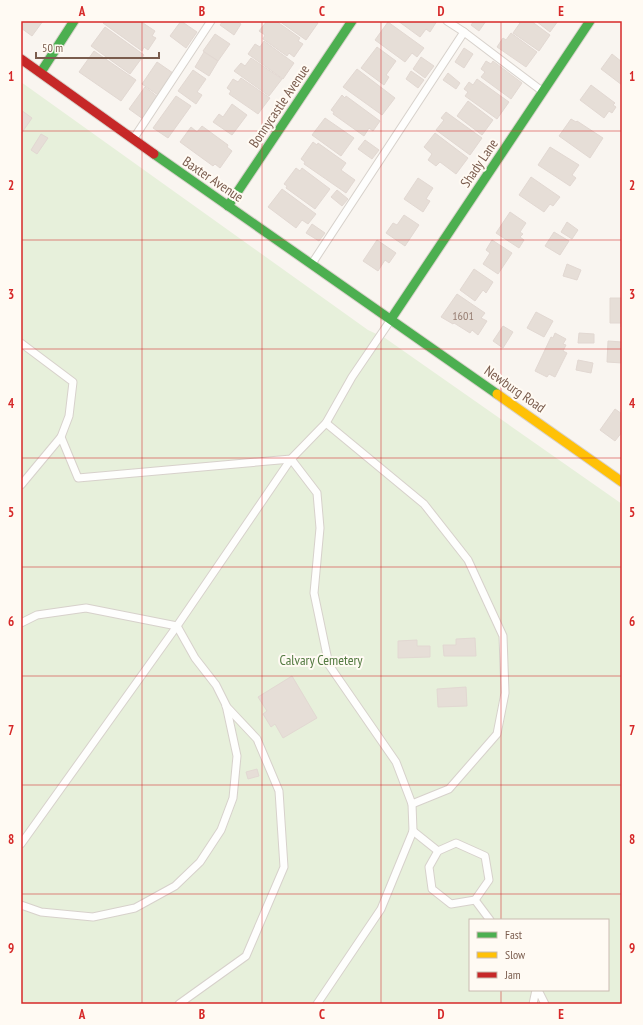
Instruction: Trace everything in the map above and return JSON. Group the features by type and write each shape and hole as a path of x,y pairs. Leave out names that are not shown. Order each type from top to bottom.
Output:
{"main road":[{"path":"41,72 74,21"},
{"name":"Bonnycastle Avenue","path":"228,206 352,21"},
{"name":"Shady Lane","path":"391,319 590,21"},
{"name":"Baxter Avenue","path":"21,59 133,140 391,319"},
{"name":"Newburg Road","path":"391,319 622,482"}],"lane":[{"path":"133,140 211,21"},
{"path":"447,21 544,92"},
{"path":"312,264 464,32"},
{"path":"21,844 177,626 291,459 326,423 352,377 391,319"},
{"path":"21,343 73,382 69,416 61,437 21,485"},
{"path":"326,423 424,504 468,560 503,636 505,693 497,734 450,789 412,804"},
{"path":"61,437 78,478 291,459"},
{"path":"291,459 317,493 320,528 314,593 329,665 396,762 412,804 413,831 381,909 317,1004"},
{"path":"21,623 37,615 86,608 177,626 196,658 216,685 226,706 237,756 232,798 221,830 200,862 175,886 134,908 93,917 41,912 21,905"},
{"path":"179,1004 246,956 284,867 279,791 257,740 226,706"},
{"path":"413,831 438,851"},
{"path":"456,843 484,856 489,880 475,900 451,904 432,889 429,867 438,851 456,843"},
{"path":"475,900 489,919"},
{"path":"533,1004 537,991"},
{"path":"538,991 545,1004"}],"green space":[{"name":"Calvary Cemetery","path":"21,82 368,330 385,338 622,504 622,1004 21,1004"}],"building":[{"path":"21,21 43,21 32,36 21,28"},
{"path":"104,21 140,21 155,31 152,36 156,38 148,50 144,47 142,51 103,23"},
{"path":"181,21 197,32 186,48 170,36"},
{"path":"223,21 236,21 241,24 234,35 220,25"},
{"path":"267,21 276,21 300,38 298,41 303,44 294,57 289,53 287,56 263,39 265,35 259,31"},
{"path":"279,21 315,21 318,23 306,40"},
{"path":"398,21 437,21 430,32 426,29 420,37"},
{"path":"474,21 486,21 479,31 471,25"},
{"path":"517,21 531,21 550,35 539,51 513,33 520,23"},
{"path":"536,21 558,21 550,32"},
{"path":"388,22 424,48 417,57 412,53 405,62 375,40"},
{"path":"105,27 144,55 130,74 91,46"},
{"path":"511,33 537,52 526,67 497,47 503,38 506,40"},
{"path":"215,34 230,44 218,61 203,51"},
{"path":"264,41 294,63 283,79 248,54 255,44 260,47"},
{"path":"377,47 396,61 386,75 389,77 384,85 361,68"},
{"path":"464,48 473,54 464,68 455,62"},
{"path":"94,51 136,80 121,101 79,72"},
{"path":"204,52 218,61 209,76 195,67"},
{"path":"612,54 622,62 622,85 601,69"},
{"path":"421,57 434,66 425,78 413,69"},
{"path":"251,58 282,79 269,96 234,71 241,63 245,66"},
{"path":"486,61 491,64 493,61 522,83 511,99 481,77 485,72 481,69"},
{"path":"157,62 173,73 158,95 142,84"},
{"path":"357,69 395,98 382,115 343,87"},
{"path":"193,70 206,79 197,92 202,95 196,104 178,91"},
{"path":"411,71 424,80 418,88 406,79"},
{"path":"448,73 460,83 456,89 443,80"},
{"path":"241,78 270,98 258,114 229,94 231,91 227,88 233,79 238,82"},
{"path":"477,79 509,102 497,119 465,96 468,92 464,89 469,82 473,85"},
{"path":"591,85 615,103 613,105 616,107 612,113 609,111 604,118 580,100"},
{"path":"145,87 158,97 143,119 129,109"},
{"path":"342,95 345,98 346,96 380,121 373,131 369,128 364,136 333,114 334,112 331,110"},
{"path":"176,96 191,106 168,138 153,128"},
{"path":"468,101 493,120 482,135 457,116"},
{"path":"232,104 247,115 232,135 213,122 219,114 223,117"},
{"path":"21,110 32,118 21,134"},
{"path":"446,112 482,138 470,155 436,130 444,120 441,118"},
{"path":"325,118 354,138 341,156 312,135"},
{"path":"571,119 576,122 577,121 603,138 590,158 559,136"},
{"path":"202,126 228,145 227,147 232,151 220,168 215,164 213,166 180,142 191,127 197,132"},
{"path":"435,133 468,158 456,174 440,162 436,166 428,160 432,154 424,147"},
{"path":"41,134 48,138 37,154 31,150"},
{"path":"365,140 379,150 372,159 358,149"},
{"path":"313,142 317,145 318,143 346,163 341,170 355,180 346,193 304,164 305,162 301,159"},
{"path":"550,147 579,165 572,175 576,178 570,186 538,165"},
{"path":"296,168 300,171 302,168 330,189 315,209 286,188 287,186 284,184"},
{"path":"531,177 560,197 553,206 550,204 544,212 519,195"},
{"path":"418,178 433,188 426,199 430,201 423,212 404,199"},
{"path":"282,189 316,214 308,224 302,220 296,228 268,207"},
{"path":"337,190 348,199 342,206 331,197"},
{"path":"510,212 526,223 520,232 523,234 520,237 524,240 519,248 496,233"},
{"path":"404,215 419,225 405,246 386,233 393,223 397,225"},
{"path":"567,222 578,230 572,239 561,232"},
{"path":"312,224 325,233 319,241 306,233"},
{"path":"554,232 569,241 560,255 545,246"},
{"path":"377,240 396,253 389,263 385,260 378,271 363,261"},
{"path":"492,240 512,253 498,274 483,264 490,253 486,250"},
{"path":"567,264 581,270 577,280 563,276"},
{"path":"474,269 493,282 486,293 483,290 475,301 460,290"},
{"path":"457,294 485,313 481,318 487,321 478,335 472,330 470,333 441,317"},
{"path":"610,298 622,298 622,327 621,323 610,323"},
{"path":"536,312 553,321 544,337 527,328"},
{"path":"503,326 513,332 503,348 493,341"},
{"path":"555,333 566,339 563,344 566,345 563,351 567,353 555,377 549,374 547,377 535,371 551,337 553,338"},
{"path":"579,333 594,334 594,343 578,343"},
{"path":"608,341 622,342 622,363 607,362"},
{"path":"578,360 593,363 591,373 576,370"},
{"path":"615,409 622,414 622,432 615,441 600,430"},
{"path":"475,638 476,656 444,656 443,645 456,645 456,639"},
{"path":"417,640 417,646 430,646 430,657 398,658 398,641"},
{"path":"292,676 317,718 283,738 275,724 271,727 263,714 267,711 258,697"},
{"path":"466,687 467,706 438,707 437,689"},
{"path":"257,769 259,776 248,779 246,772"}],"traffic: fast":[{"path":"41,72 74,21"},
{"path":"228,206 352,21"},
{"path":"391,319 590,21"},
{"path":"154,154 497,394"}],"traffic: slow":[{"path":"497,394 622,482"}],"traffic: jam":[{"path":"21,59 154,154"}]}
